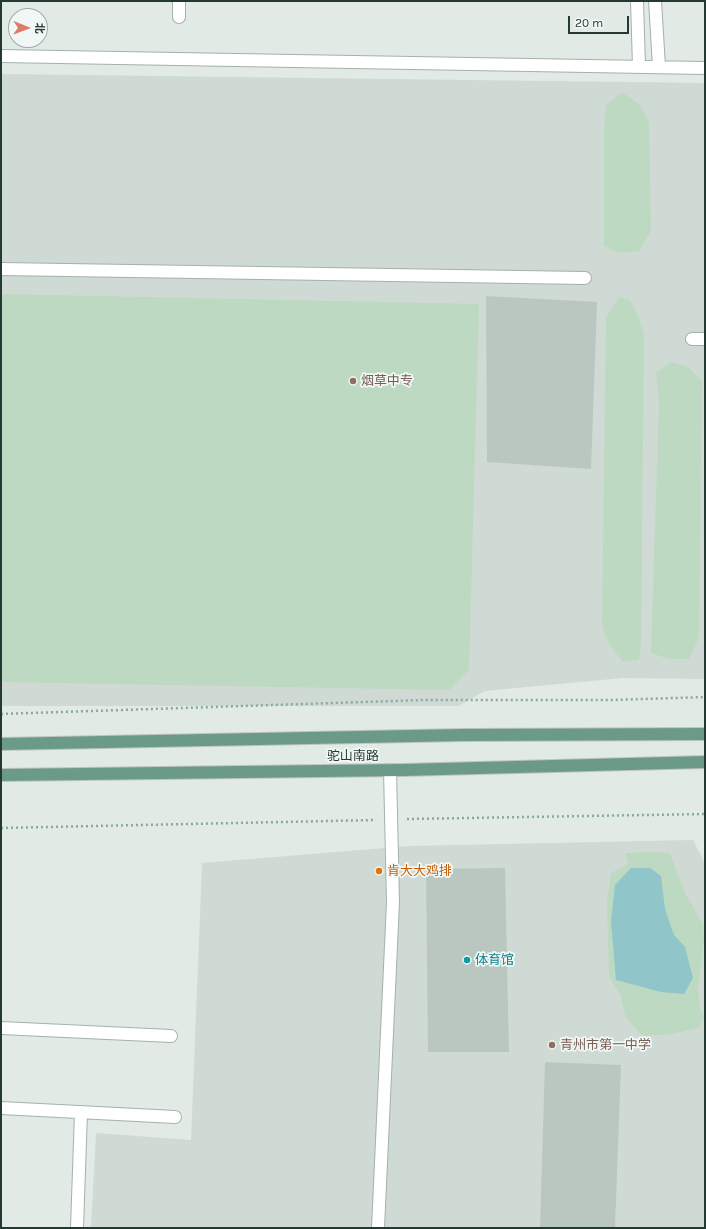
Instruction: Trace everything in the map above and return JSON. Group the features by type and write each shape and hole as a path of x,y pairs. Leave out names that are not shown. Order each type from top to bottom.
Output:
{"main road":[{"name":"驼山南路","path":"1,744 455,735 705,734"},
{"name":"驼山南路","path":"1,776 390,770 705,762"}],"street":[{"path":"179,1 179,17"},
{"path":"637,1 639,66"},
{"path":"655,1 659,67"},
{"path":"1,56 705,68"},
{"path":"1,269 585,278"},
{"path":"692,339 705,339"},
{"path":"378,1228 393,902 390,770"},
{"path":"1,1028 171,1036"},
{"path":"1,1108 176,1117"},
{"path":"77,1228 81,1112"}],"path":[{"path":"1,714 424,700 613,700 705,697"},
{"path":"1,828 392,819 705,814"}],"shaded area":[{"name":"烟草中专","path":"1,74 705,83 705,679 623,678 485,691 458,706 1,706"},
{"path":"693,840 705,863 705,1228 91,1228 96,1133 191,1140 202,863 409,846"}],"green space":[{"path":"622,92 640,105 649,122 651,231 639,251 620,253 604,246 604,129 606,105"},
{"path":"1,294 479,304 469,670 449,690 1,682"},
{"path":"619,297 630,300 639,318 644,336 641,642 639,660 623,662 608,643 602,626 606,317"},
{"path":"671,362 688,367 702,381 699,632 697,642 689,659 669,659 651,653 659,402 656,372"},
{"path":"625,853 670,853 684,891 703,925 704,938 698,988 700,1009 704,1018 699,1028 672,1034 643,1036 626,1018 620,994 609,977 607,901 611,873 628,864"}],"water":[{"path":"631,868 650,868 661,876 665,909 674,935 685,947 693,978 684,994 661,992 616,980 611,922 615,885"}],"building":[{"path":"486,296 597,302 591,469 487,462"},
{"name":"体育馆","path":"505,868 509,1052 428,1052 426,869"},
{"path":"545,1062 621,1065 615,1228 540,1228"}],"place":[{"name":"烟草中专","path":"353,381"},
{"name":"肯大大鸡排","path":"379,871"},
{"name":"体育馆","path":"467,960"},
{"name":"青州市第一中学","path":"552,1045"}]}
